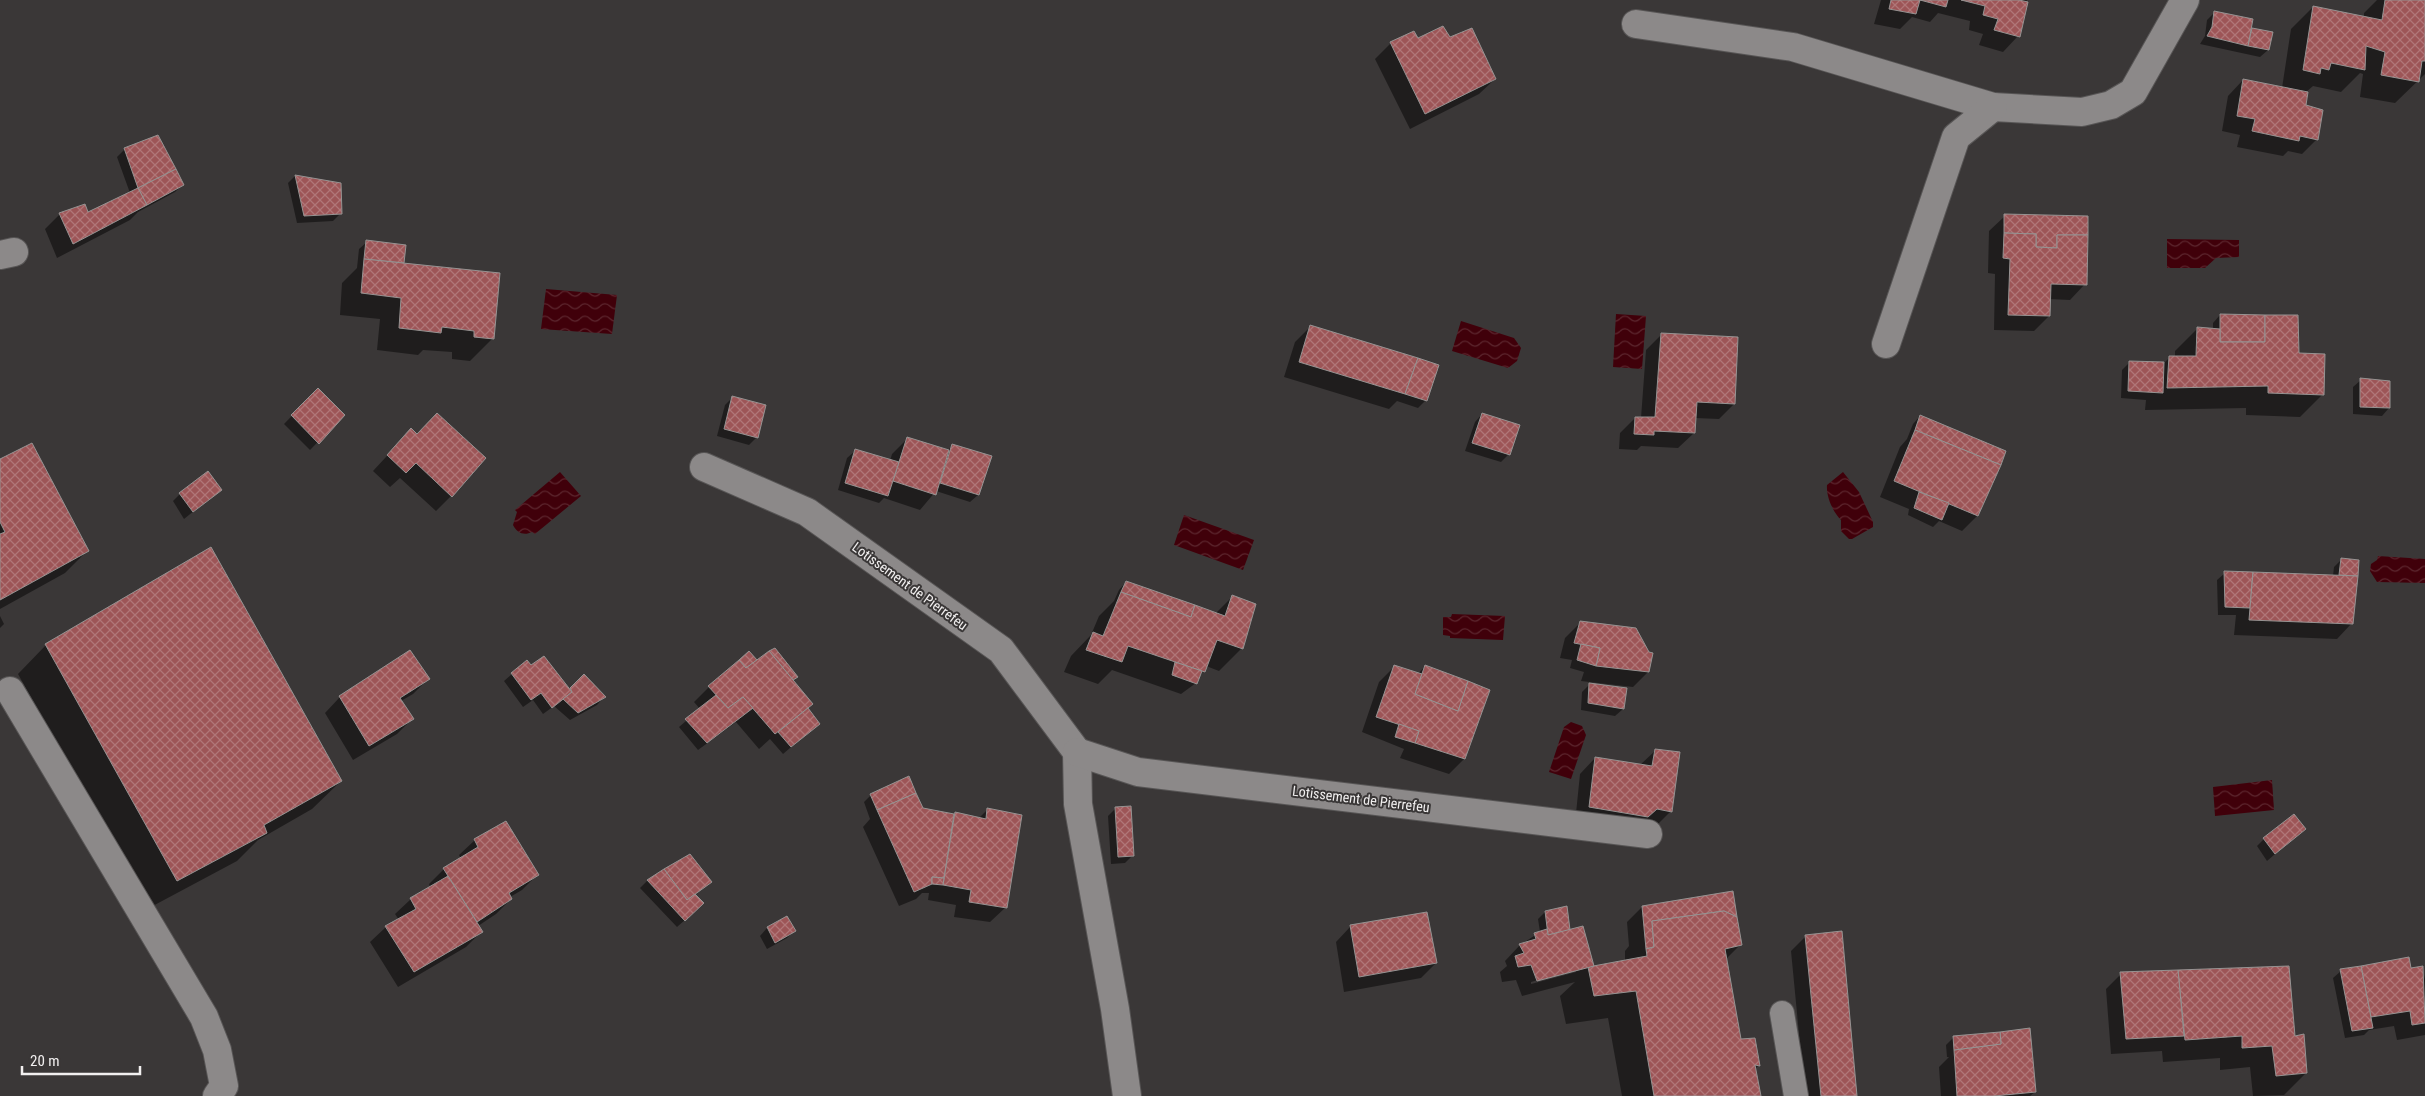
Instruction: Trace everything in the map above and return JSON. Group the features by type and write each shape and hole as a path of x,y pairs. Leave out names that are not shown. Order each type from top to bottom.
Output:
{"street":[{"path":"1636,24 1793,47 1993,106 2082,112 2111,105 2133,92 2185,0"},
{"path":"1886,344 1956,137 1993,106"},
{"name":"Lotissement de Pierrefeu","path":"704,466 807,512 1001,650 1077,752 1138,772 1648,834"},
{"path":"10,691 204,1017 217,1050 224,1086 217,1096"},
{"path":"1077,752 1078,804 1115,1008 1128,1096"}],"lane":[{"path":"1782,1013 1796,1096"}],"water":[{"path":"2167,239 2239,240 2239,257 2216,258 2205,268 2167,268"},
{"path":"546,289 617,295 612,334 541,329"},
{"path":"1616,314 1646,316 1642,369 1613,367"},
{"path":"1461,321 1514,338 1521,348 1517,361 1508,368 1452,351"},
{"path":"560,472 581,496 535,534 532,532 524,534 519,532 513,525 517,512 515,510"},
{"path":"1843,472 1859,492 1873,522 1873,527 1852,539 1849,539 1841,531 1841,520 1835,513 1827,490 1827,485"},
{"path":"1184,515 1254,540 1243,570 1174,545"},
{"path":"2378,556 2425,559 2425,583 2377,582 2370,571 2371,564 2377,560"},
{"path":"1452,614 1505,616 1503,640 1450,638 1450,636 1443,635 1443,617 1451,617"},
{"path":"1571,722 1582,726 1586,735 1571,779 1549,772 1564,727"},
{"path":"2272,780 2274,810 2215,816 2213,787"}],"building":[{"path":"1891,0 1920,0 1916,14 1889,9"},
{"path":"1920,0 1948,0 1946,7"},
{"path":"1961,0 2019,0 2028,2 2020,37 1994,30 1998,19 1983,15 1985,6"},
{"path":"2385,0 2425,0 2425,61 2422,61 2419,82 2381,75 2385,52 2366,46 2365,70 2331,63 2329,70 2321,68 2320,74 2303,70 2313,6 2382,20"},
{"path":"2214,11 2253,19 2248,46 2207,36 2212,27"},
{"path":"1443,26 1450,37 1472,28 1496,79 1425,114 1390,42 1414,31 1418,38"},
{"path":"2252,28 2273,32 2269,50 2248,46"},
{"path":"2243,79 2308,92 2306,105 2323,110 2318,140 2300,136 2299,141 2252,131 2255,119 2237,116"},
{"path":"158,135 176,169 138,188 124,148"},
{"path":"176,169 184,185 147,205 138,188"},
{"path":"295,175 341,183 342,214 304,216"},
{"path":"138,188 147,205 73,244 59,213 85,204 88,212"},
{"path":"2004,214 2088,216 2088,235 2057,235 2057,248 2036,247 2036,234 2004,233"},
{"path":"2004,233 2036,234 2036,247 2057,248 2057,235 2088,235 2087,285 2051,284 2050,316 2008,315 2010,259 2003,258"},
{"path":"366,240 406,245 404,263 364,259"},
{"path":"364,259 500,273 494,339 474,337 474,331 442,327 441,333 399,328 401,298 361,293"},
{"path":"2220,314 2265,315 2265,342 2220,342"},
{"path":"2265,315 2298,315 2299,353 2325,354 2324,395 2268,393 2268,386 2167,388 2169,356 2196,356 2197,327 2220,329 2220,342 2265,342"},
{"path":"1310,325 1418,358 1405,394 1299,362"},
{"path":"1661,333 1738,337 1735,404 1697,402 1695,433 1654,431 1654,435 1634,434 1635,417 1655,417"},
{"path":"1418,358 1439,365 1427,401 1405,394"},
{"path":"2129,361 2164,362 2163,393 2128,391"},
{"path":"2360,378 2390,381 2390,408 2360,407"},
{"path":"318,388 345,415 319,444 291,415"},
{"path":"732,396 766,405 758,438 724,429"},
{"path":"437,413 486,458 452,497 416,463 406,473 387,455 411,428 417,434"},
{"path":"1482,413 1520,425 1510,455 1472,443"},
{"path":"1920,415 2006,451 2001,465 1915,430"},
{"path":"1915,430 2001,465 1978,516 1894,481"},
{"path":"907,437 949,450 936,495 893,481"},
{"path":"32,443 89,551 0,600 0,534 5,532 0,522 0,459"},
{"path":"952,444 992,456 979,495 940,483"},
{"path":"855,449 899,462 888,496 845,483"},
{"path":"208,471 222,490 193,512 179,493"},
{"path":"1919,492 1949,503 1942,520 1914,508"},
{"path":"211,547 342,781 264,825 267,833 177,881 45,644"},
{"path":"2341,558 2359,560 2358,576 2339,575"},
{"path":"2224,571 2253,572 2250,608 2225,607"},
{"path":"2253,572 2358,576 2353,624 2249,620"},
{"path":"1126,581 1195,605 1191,617 1121,592"},
{"path":"1121,592 1191,617 1195,605 1225,616 1232,595 1256,604 1243,649 1217,640 1205,672 1128,646 1122,662 1086,650 1093,632 1103,636"},
{"path":"1580,621 1636,628 1649,652 1653,653 1649,672 1596,666 1600,648 1574,643"},
{"path":"1581,644 1600,648 1596,666 1577,660"},
{"path":"775,648 798,677 793,680 769,651"},
{"path":"410,650 430,679 400,698 414,719 369,746 339,696"},
{"path":"749,651 757,660 746,668 739,660"},
{"path":"769,651 813,704 775,734 743,697 728,708 708,686 739,660 746,668"},
{"path":"544,656 572,692 552,708 541,693 531,700 511,673 527,660 531,665"},
{"path":"1175,662 1202,671 1197,684 1172,675"},
{"path":"1394,665 1422,674 1415,694 1458,711 1468,681 1490,690 1465,759 1415,743 1419,731 1376,717"},
{"path":"1425,665 1468,681 1458,711 1415,694"},
{"path":"584,674 606,697 578,713 563,699 572,692 570,688"},
{"path":"1589,683 1627,688 1624,709 1588,703"},
{"path":"716,695 728,708 743,697 753,708 707,743 685,719"},
{"path":"808,708 820,724 791,747 778,732"},
{"path":"1399,724 1419,731 1415,743 1395,737"},
{"path":"1655,749 1680,752 1672,812 1657,809 1648,817 1589,807 1595,757 1652,766"},
{"path":"909,776 916,793 877,810 870,794"},
{"path":"916,793 923,808 954,814 944,878 932,877 932,884 914,892 877,810"},
{"path":"1131,806 1134,856 1118,857 1115,807"},
{"path":"987,808 1022,815 1007,908 969,902 971,890 943,885 955,812 986,819"},
{"path":"2294,814 2306,829 2275,854 2263,838"},
{"path":"506,821 539,875 509,893 512,899 477,922 443,868 478,847 474,839"},
{"path":"690,854 712,882 687,900 664,869"},
{"path":"664,869 687,900 695,894 704,903 685,921 647,880"},
{"path":"448,876 483,932 414,972 385,926 416,909 410,898"},
{"path":"932,877 944,878 943,885 932,884"},
{"path":"1733,891 1737,917 1724,911 1652,921 1654,947 1646,949 1642,906"},
{"path":"1567,906 1570,930 1548,935 1545,911"},
{"path":"1724,911 1737,917 1742,945 1725,949 1741,1039 1755,1038 1760,1066 1755,1065 1761,1096 1654,1096 1636,991 1594,996 1588,967 1647,956 1646,949 1654,947 1652,921"},
{"path":"1427,912 1437,963 1359,977 1350,925"},
{"path":"787,916 796,931 775,943 767,927"},
{"path":"1583,926 1594,966 1537,981 1531,965 1518,967 1515,956 1524,953 1519,944 1536,939 1534,933 1547,929 1548,935"},
{"path":"1842,931 1857,1096 1821,1096 1805,935"},
{"path":"2409,957 2411,968 2423,966 2425,1023 2412,1025 2410,1011 2371,1017 2361,966"},
{"path":"2289,966 2295,1036 2304,1034 2307,1073 2276,1076 2272,1046 2242,1048 2242,1036 2185,1040 2178,970"},
{"path":"2361,966 2373,1028 2352,1031 2340,969"},
{"path":"2178,970 2184,1036 2126,1039 2120,972"},
{"path":"2030,1028 2036,1092 1994,1096 1957,1096 1954,1050 2001,1044 2000,1032"},
{"path":"2000,1032 2001,1044 1954,1050 1953,1036"}]}
